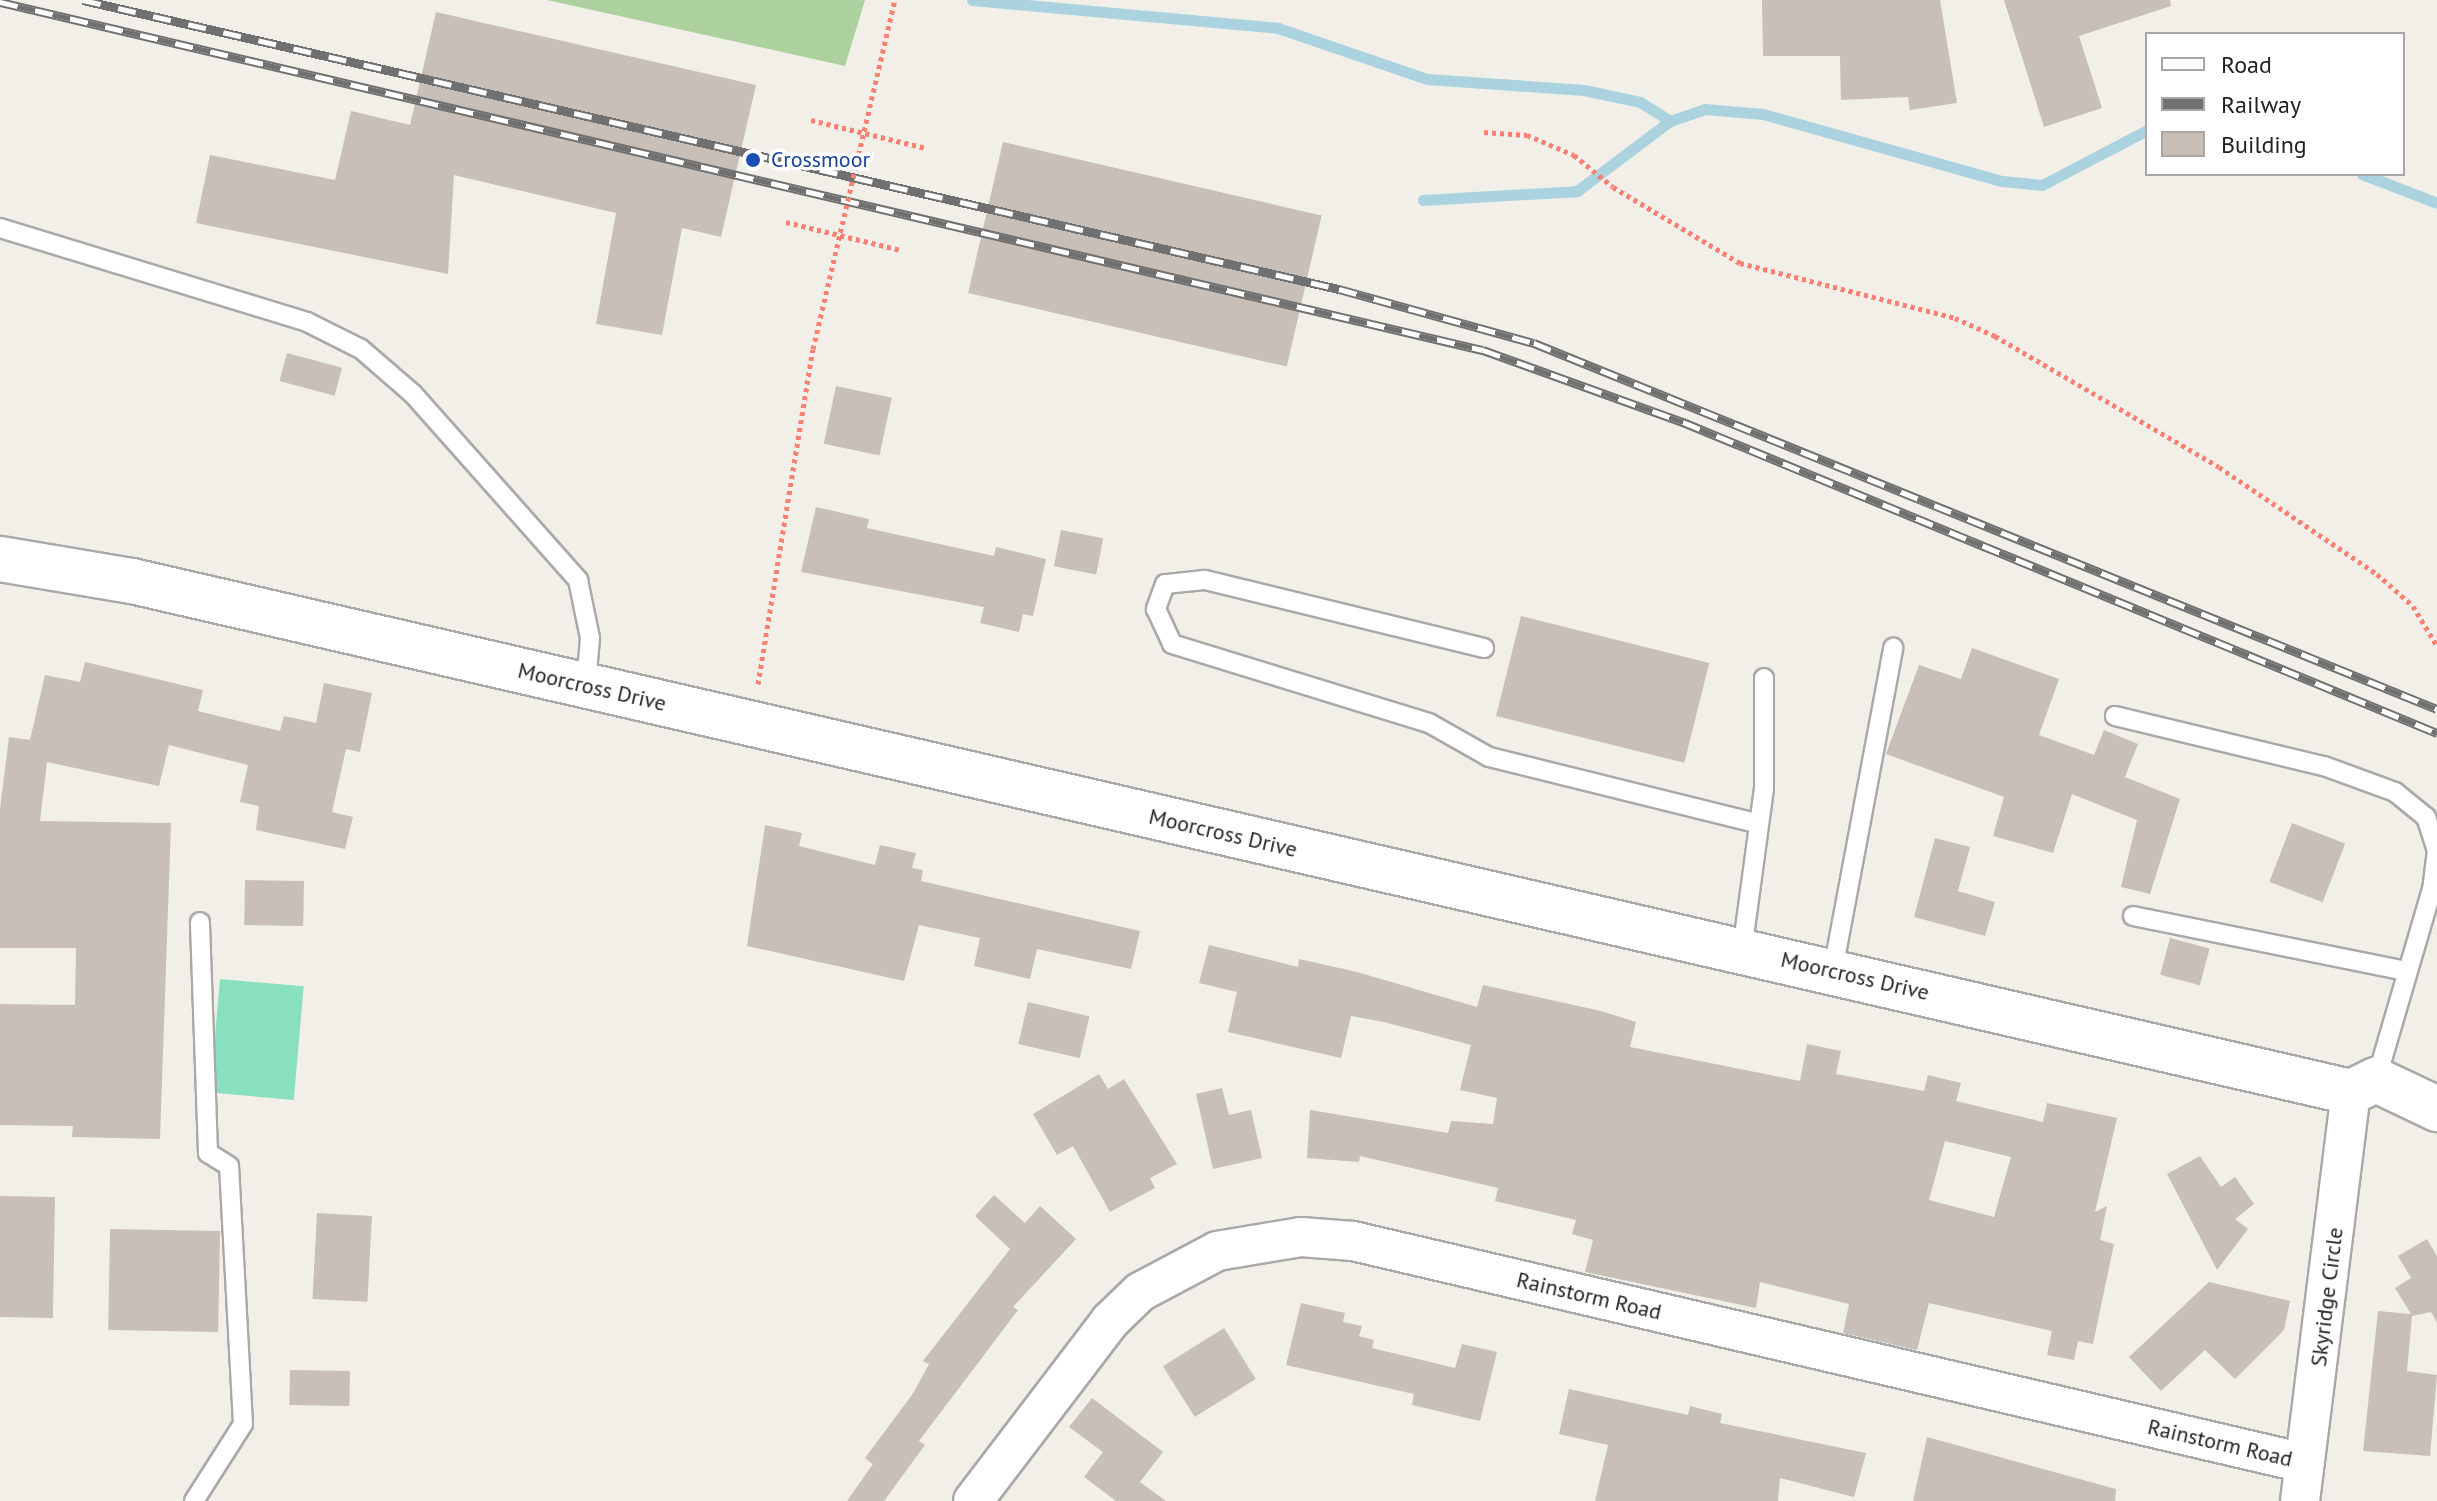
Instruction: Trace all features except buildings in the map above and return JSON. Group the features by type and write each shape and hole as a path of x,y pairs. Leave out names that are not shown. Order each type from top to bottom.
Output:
{"street":[{"name":"Moorcross Drive","path":"0,559 132,581 1742,951 2364,1086 2437,1109"},
{"name":"Skyridge Circle","path":"2300,1501 2364,1086"},
{"name":"Rainstorm Road","path":"973,1501 1110,1321 1140,1292 1217,1251 1301,1237 1353,1241 2304,1463"}],"lane":[{"path":"0,228 307,322 361,349 413,394 578,580 590,638 586,685"},
{"path":"1484,648 1204,580 1165,584 1156,609 1172,644 1395,711 1489,757 1755,823"},
{"path":"1833,970 1893,648"},
{"path":"1742,951 1755,823 1764,789 1764,678"},
{"path":"2115,716 2324,766 2395,792 2426,817 2437,850 2432,889 2407,971 2364,1086"},
{"path":"2133,916 2407,971"},
{"path":"194,1501 243,1424 229,1166 208,1153 200,922"}],"path":[{"path":"751,724 813,349 895,0"},
{"path":"811,120 926,148"},
{"path":"1484,132 1527,135 1574,155 1613,187 1740,263 1955,318 1995,336 2219,467 2377,574 2413,606 2437,646"},
{"path":"786,222 901,250"}],"green space":[{"path":"547,0 865,0 845,66"},
{"path":"220,979 304,986 294,1100 210,1093"}],"waterway":[{"path":"972,0 1278,28 1427,79 1584,90 1640,102 1670,121 1705,109 1763,114 2002,181 2042,185 2145,131"},
{"path":"1423,200 1577,191 1670,121"},
{"path":"2367,176 2437,203"}],"railway":[{"path":"83,0 1339,289 1534,343 2437,709"},
{"path":"0,2 1483,350 1683,422 2437,733"}],"place":[{"name":"Crossmoor","path":"753,160"}]}
